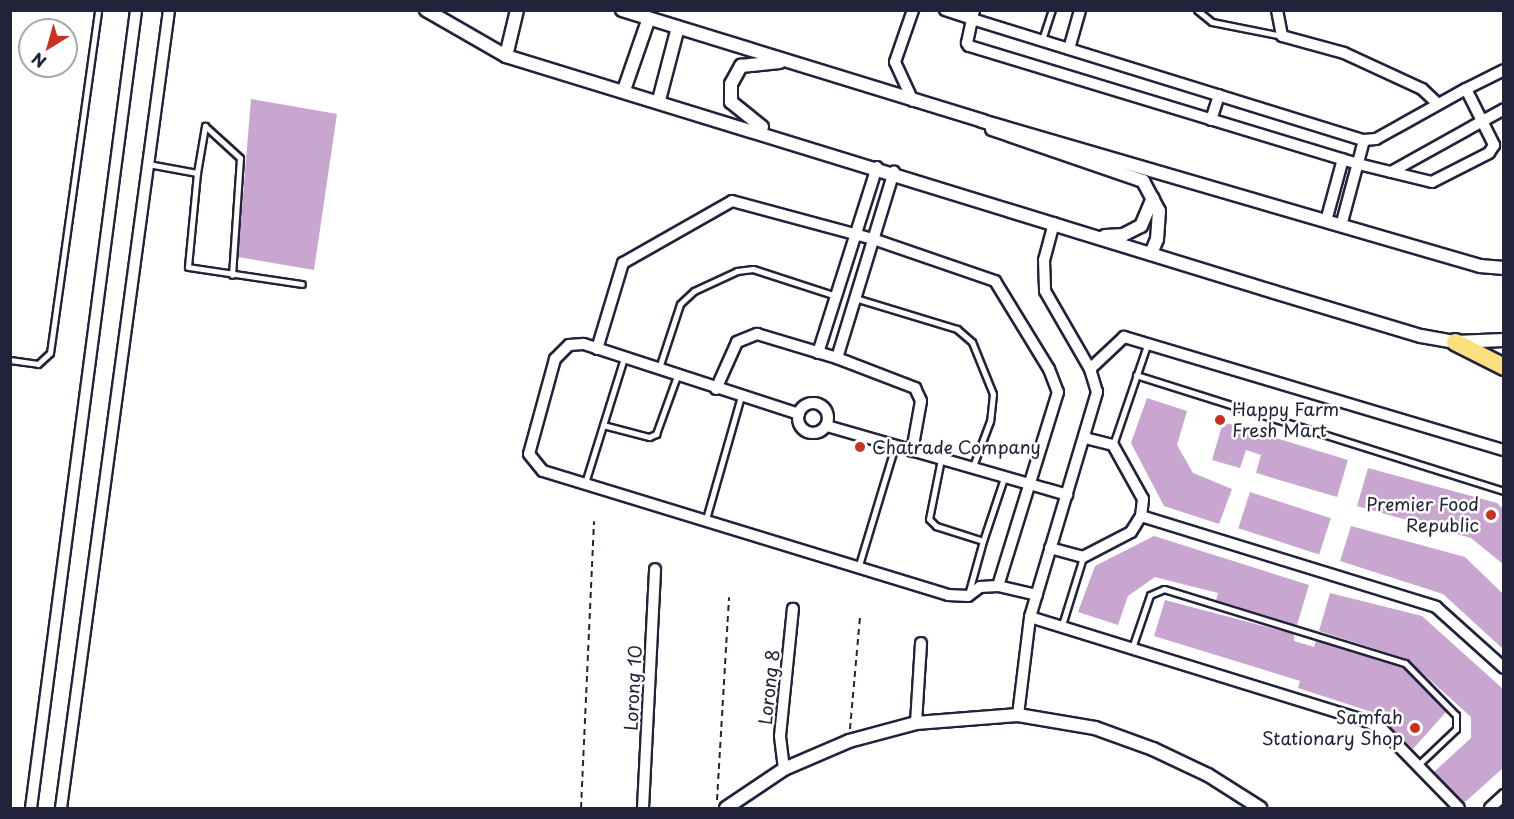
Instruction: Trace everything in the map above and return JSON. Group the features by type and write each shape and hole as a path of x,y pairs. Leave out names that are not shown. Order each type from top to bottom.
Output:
{"highway":[{"path":"1455,342 1503,367"}],"street":[{"path":"31,808 136,10"},
{"path":"61,808 146,164 169,10"},
{"path":"426,10 507,56 773,134 1151,254 1421,336 1455,342 1503,340"},
{"path":"507,56 517,10"},
{"path":"622,10 913,101 1341,226 1503,268"},
{"path":"913,10 895,62 913,101"},
{"path":"1069,49 1080,10"},
{"path":"1277,10 1282,36 1344,53 1422,89 1437,103"},
{"path":"946,11 973,15 1069,49 1364,140 1376,139 1437,103 1503,70"},
{"path":"973,15 969,46 1358,164 1432,182 1503,144"},
{"path":"624,90 649,18"},
{"path":"659,100 678,27"},
{"path":"773,134 731,102 731,84 741,66 793,62"},
{"path":"1466,89 1482,120 1492,150"},
{"path":"1211,120 1219,95"},
{"path":"1391,172 1503,109"},
{"path":"982,121 1007,138 1143,181 1153,197 1159,227 1151,254"},
{"path":"1341,226 1364,140"},
{"path":"1326,221 1343,159"},
{"path":"818,353 877,167"},
{"path":"837,358 894,172"},
{"path":"1095,236 1133,231 1149,216 1153,197"},
{"path":"597,349 623,263 722,204 744,201 982,274 1003,288 1058,392 998,586"},
{"path":"1018,715 1030,617 1097,392 1090,369 1045,291 1044,260 1054,223"},
{"path":"716,389 728,355 747,337 757,334 837,358 915,388 921,400 912,451"},
{"path":"1090,369 1124,337 1503,450"},
{"path":"799,414 716,389 583,344 560,350 529,454 543,471 859,565 948,595 968,596 980,587 998,586 1036,595"},
{"path":"808,404 819,404 828,415 827,426 818,433 807,432 799,424 799,414 808,404"},
{"path":"827,426 1067,495"},
{"path":"1050,548 1083,557 1131,532 1142,516 1143,499 1113,445 1085,438"},
{"path":"1142,516 1436,607 1503,668"},
{"name":"Lorong 10","path":"644,808 655,569"},
{"name":"Lorong 8","path":"784,769 780,736 793,609"},
{"path":"1030,617 1062,625 1365,721 1382,729 1459,808"},
{"path":"916,723 921,643"},
{"path":"726,808 784,769 849,741 916,723 1018,715 1095,728 1153,749 1208,775 1260,808"},
{"path":"1490,808 1503,795"}],"lane":[{"path":"10,360 38,364 50,353 98,10"},
{"path":"1197,10 1212,22 1282,36"},
{"path":"1042,40 1050,11"},
{"path":"232,275 240,158 205,126 197,173 187,263 192,271 302,284"},
{"path":"146,164 197,173"},
{"path":"658,370 680,304 694,291 737,271 753,269 836,296"},
{"path":"855,298 957,329 972,342 993,394 972,469"},
{"path":"1113,445 1147,343"},
{"path":"585,483 624,358"},
{"path":"1136,375 1503,492"},
{"path":"603,425 649,437 656,434 677,376"},
{"path":"706,519 741,396"},
{"path":"859,565 895,446"},
{"path":"941,459 929,519 936,526 983,541"},
{"path":"968,596 1004,478"},
{"path":"1062,625 1083,557"},
{"path":"1132,648 1150,595 1164,589 1405,663 1456,715 1456,729 1418,765"}],"path":[{"path":"581,808 594,521"},
{"path":"719,808 729,597"},
{"path":"849,741 860,617"}],"building":[{"path":"251,99 337,114 314,270 238,257"},
{"path":"1147,398 1187,411 1177,445 1193,473 1232,489 1219,524 1164,506 1131,443"},
{"path":"1223,422 1348,460 1337,497 1256,473 1261,455 1246,450 1240,468 1212,460"},
{"path":"1368,468 1497,503 1503,509 1503,564 1471,538 1357,506"},
{"path":"1250,492 1331,518 1319,554 1238,528"},
{"path":"1351,526 1465,557 1503,594 1503,649 1443,594 1340,561"},
{"path":"1154,536 1309,585 1297,625 1216,600 1218,593 1155,577 1128,596 1118,625 1078,612 1095,566"},
{"path":"1330,593 1422,616 1503,689 1503,768 1464,803 1434,772 1471,738 1471,717 1407,659 1319,631"},
{"path":"1165,600 1294,634 1294,641 1314,647 1316,641 1402,667 1446,712 1413,749 1375,713 1298,688 1300,681 1154,636"}],"place":[{"name":"Happy Farm Fresh Mart","path":"1220,420"},
{"name":"Chatrade Company","path":"860,447"},
{"name":"Premier Food Republic","path":"1491,515"},
{"name":"Samfah Stationary Shop","path":"1415,728"}]}
